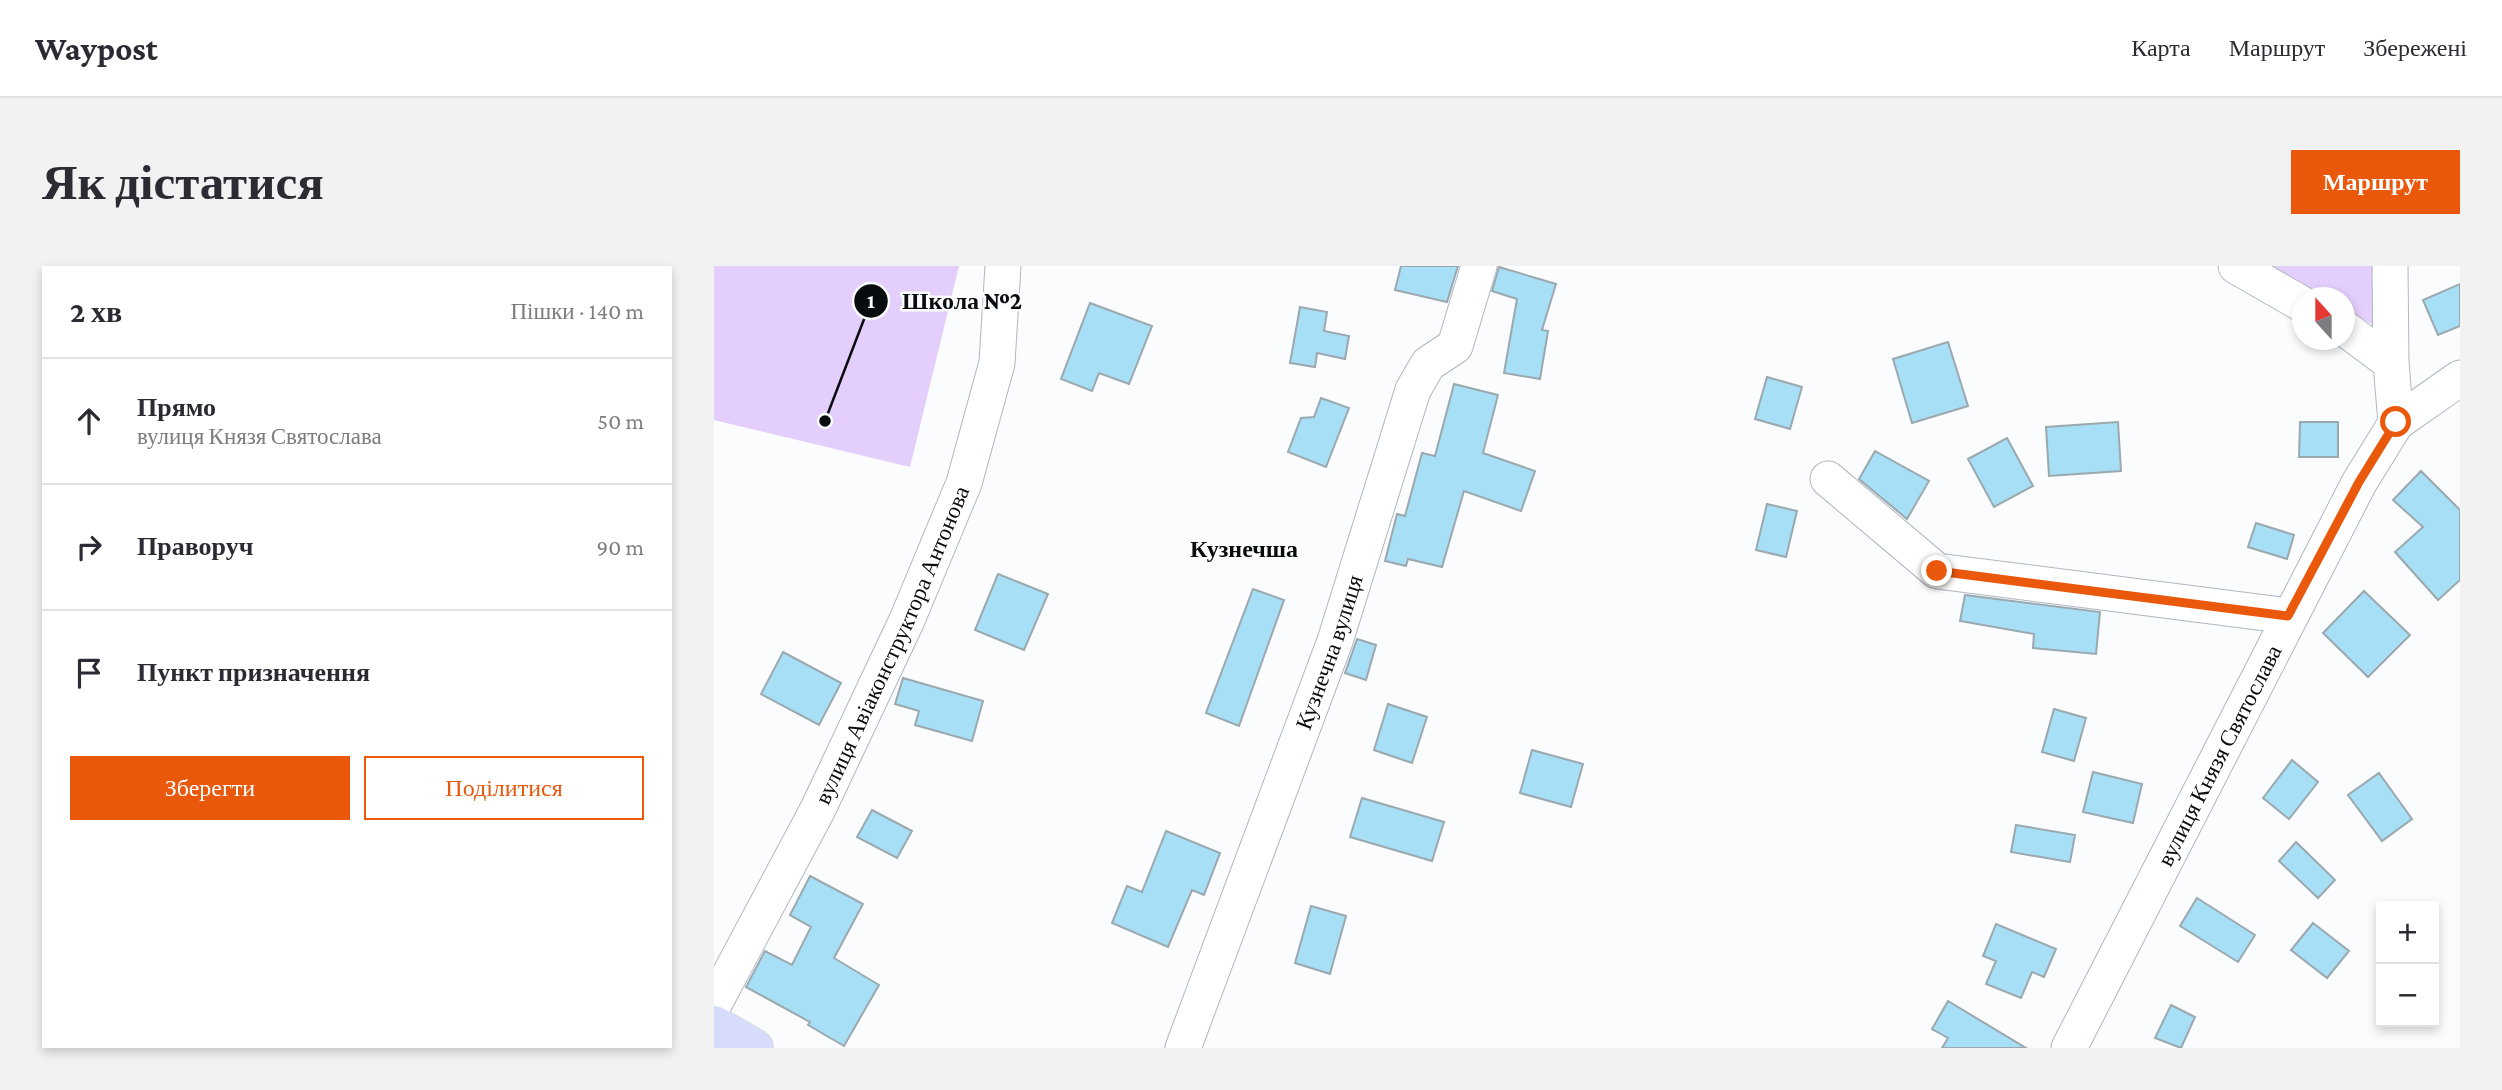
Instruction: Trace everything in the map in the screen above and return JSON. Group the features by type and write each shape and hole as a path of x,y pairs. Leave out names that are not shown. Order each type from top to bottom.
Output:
{"main road":[{"path":"714,1025 754,1048"}],"street":[{"name":"вулиця Авіаконструктора Антонова","path":"714,1004 818,809 907,620 964,483 997,363 1003,266"},
{"name":"Кузнечна вулиця","path":"1183,1048 1335,641 1413,390 1427,364 1455,346 1479,266"},
{"path":"2236,266 2292,298"},
{"path":"2390,266 2391,363 2396,422"},
{"path":"2355,336 2391,363"},
{"name":"вулиця Князя Святослава","path":"2069,1048 2359,482 2396,422 2460,378"},
{"path":"1828,479 1937,571 2288,616"}],"shaded area":[{"path":"714,266 959,266 910,467 714,420"},
{"path":"2269,266 2373,266 2375,326 2355,315 2355,287 2306,287"}],"building":[{"path":"1401,266 1458,266 1447,302 1395,290"},
{"path":"1499,267 1556,284 1542,330 1548,331 1540,379 1504,373 1517,299 1492,291"},
{"path":"2460,284 2460,326 2438,335 2423,300"},
{"path":"1090,303 1152,326 1129,384 1099,373 1092,391 1061,379"},
{"path":"1300,307 1327,312 1324,331 1349,336 1345,359 1317,353 1315,367 1290,363"},
{"path":"1948,342 1968,406 1912,423 1893,359"},
{"path":"1767,377 1802,387 1790,429 1755,419"},
{"path":"1454,384 1498,395 1483,453 1535,471 1521,511 1464,491 1442,567 1408,559 1406,566 1385,561 1397,514 1405,516 1422,453 1435,456"},
{"path":"1321,398 1349,408 1326,467 1288,452 1301,418 1314,417"},
{"path":"2118,422 2121,471 2049,476 2046,427"},
{"path":"2300,422 2338,422 2338,457 2299,457"},
{"path":"2007,438 2033,486 1994,507 1968,459"},
{"path":"1875,451 1929,481 1907,519 1859,479"},
{"path":"2421,471 2460,510 2460,580 2438,600 2395,552 2423,527 2393,500"},
{"path":"1767,504 1797,511 1786,557 1756,550"},
{"path":"2256,523 2294,535 2287,559 2248,547"},
{"path":"998,574 1048,594 1024,650 975,630"},
{"path":"1253,589 1284,600 1239,726 1206,713"},
{"path":"2364,591 2410,635 2368,677 2323,633"},
{"path":"1965,595 2100,612 2096,654 2033,648 2034,634 1960,621"},
{"path":"1357,639 1376,645 1366,680 1345,673"},
{"path":"783,652 841,683 819,725 761,694"},
{"path":"903,678 983,701 972,741 915,725 919,711 895,704"},
{"path":"1388,704 1427,717 1412,763 1374,750"},
{"path":"2054,709 2086,718 2074,761 2042,752"},
{"path":"1532,750 1583,764 1571,807 1520,793"},
{"path":"2292,760 2318,782 2289,819 2263,798"},
{"path":"2093,772 2142,784 2133,823 2083,812"},
{"path":"2379,773 2412,819 2382,841 2348,795"},
{"path":"1362,798 1444,822 1432,861 1350,837"},
{"path":"872,810 912,831 897,858 857,837"},
{"path":"2016,825 2075,835 2070,862 2011,852"},
{"path":"1166,831 1220,853 1204,895 1192,890 1168,947 1112,923 1127,886 1142,892"},
{"path":"2296,842 2335,880 2318,898 2279,861"},
{"path":"810,876 863,904 834,958 879,985 844,1046 808,1025 810,1022 746,987 765,951 792,965 811,927 790,915"},
{"path":"2197,898 2255,935 2238,962 2180,926"},
{"path":"1311,906 1346,916 1330,974 1295,963"},
{"path":"2313,923 2349,951 2327,978 2291,950"},
{"path":"1996,924 2056,949 2044,977 2032,972 2021,998 1986,984 1996,961 1983,956"},
{"path":"1948,1001 2026,1048 1942,1048 1948,1038 1932,1029"},
{"path":"2171,1005 2195,1017 2181,1048 2155,1038"}],"place":[{"name":"Школа №2","path":"825,421"}],"district":[{"name":"Кузнечша","path":"1244,549"}],"route":[{"path":"1937,571 2288,616 2359,482 2396,422"}]}
